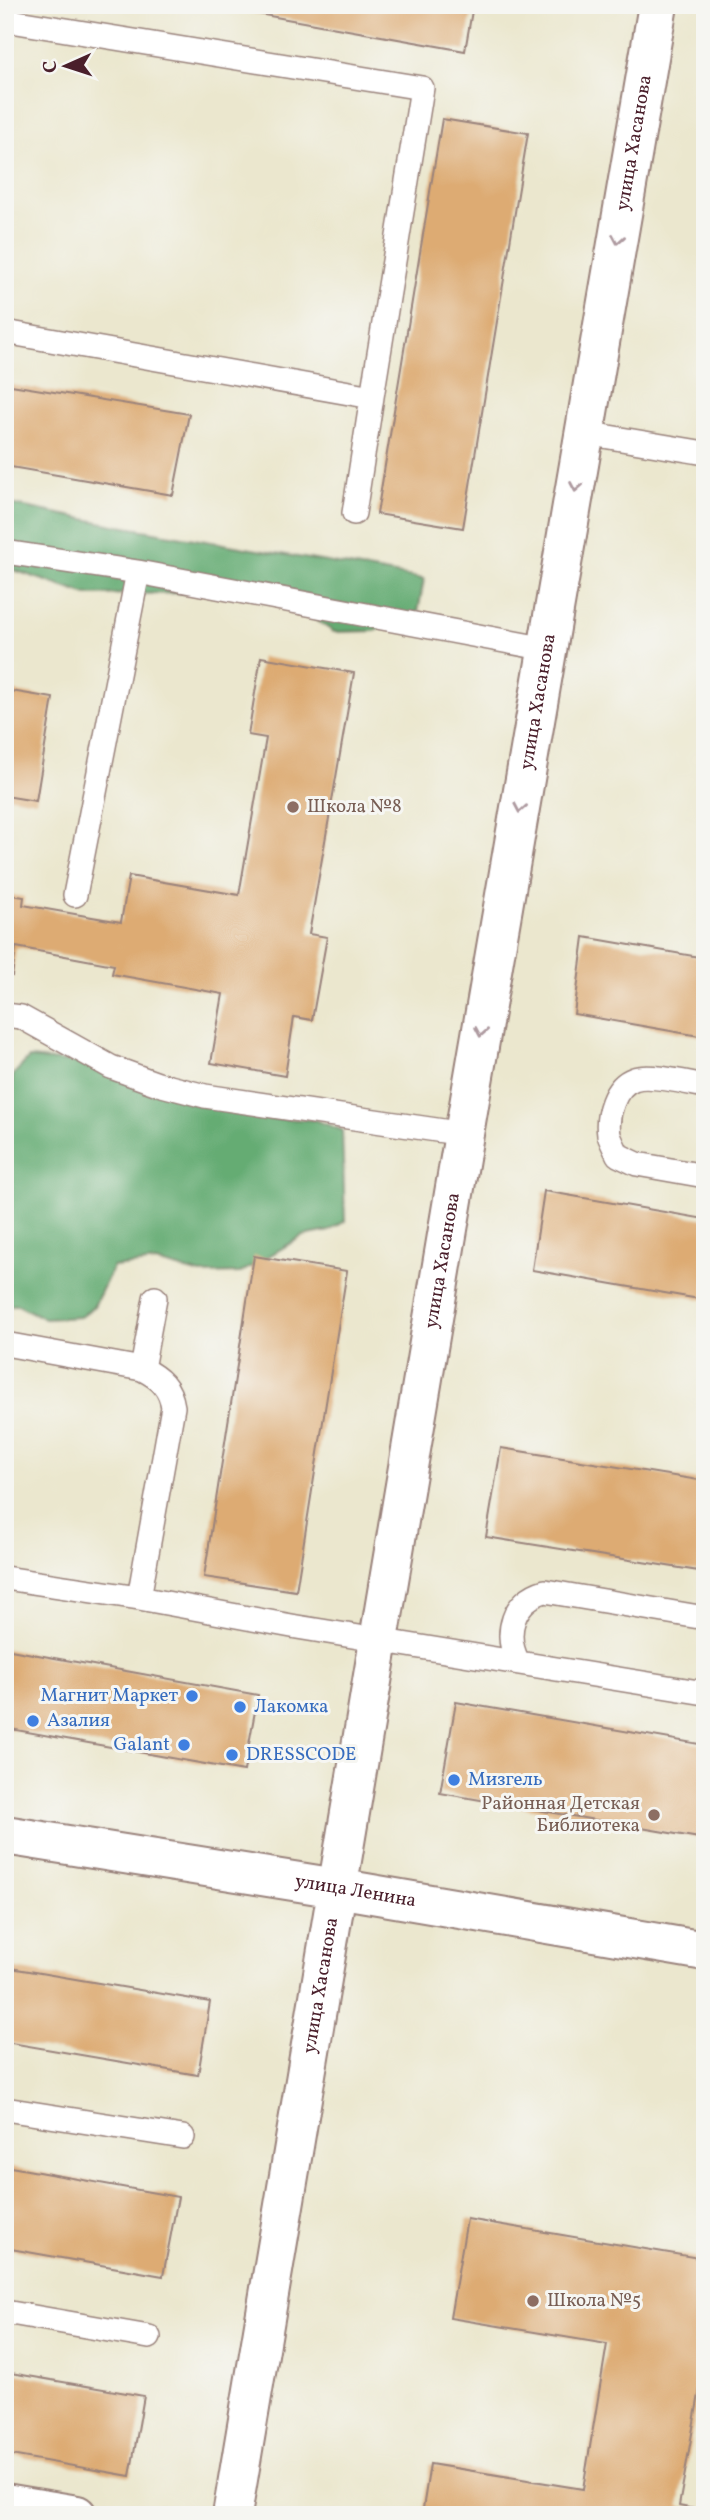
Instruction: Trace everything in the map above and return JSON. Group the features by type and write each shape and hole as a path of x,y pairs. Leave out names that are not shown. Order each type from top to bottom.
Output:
{"street":[{"name":"улица Хасанова","path":"232,2515 464,1134 658,5"},
{"name":"улица Ленина","path":"5,1835 705,1951"},
{"path":"5,2503 77,2515"}],"lane":[{"path":"5,20 422,88 354,513"},
{"path":"5,332 372,397"},
{"path":"586,433 705,453"},
{"path":"5,552 138,572 547,649"},
{"path":"75,895 138,572"},
{"path":"5,1015 21,1017 111,1067 193,1093 464,1134"},
{"path":"705,1086 650,1078 634,1079 617,1092 610,1111 610,1135 618,1155 637,1164 705,1176"},
{"path":"142,1369 155,1297"},
{"path":"5,1344 142,1369 156,1376 165,1385 173,1408 139,1598"},
{"path":"5,1578 705,1693"},
{"path":"518,1662 513,1653 512,1635 520,1604 531,1595 545,1591 705,1618"},
{"path":"5,2109 183,2137"},
{"path":"5,2312 149,2337"}],"green space":[{"path":"5,503 114,525 424,579 418,612 374,631 334,632 273,591 87,595 5,567"},
{"path":"29,1058 90,1064 187,1102 257,1118 315,1120 342,1130 345,1221 329,1231 303,1236 240,1273 201,1274 156,1262 113,1267 94,1306 80,1317 45,1319 18,1305 5,1305 5,1126 13,1075"}],"building":[{"path":"209,5 473,5 465,51"},
{"path":"442,119 528,133 463,528 377,514"},
{"path":"5,384 189,414 173,495 5,466"},
{"name":"Школа №8","path":"261,657 354,673 309,934 327,937 312,1020 294,1017 285,1076 211,1063 223,994 112,974 114,965 16,947 12,976 5,975 5,894 24,897 23,905 121,922 129,876 239,895 266,738 248,735"},
{"path":"5,690 53,698 36,801 5,796"},
{"path":"584,937 705,958 705,1037 574,1014"},
{"path":"544,1191 705,1219 705,1300 532,1270"},
{"path":"254,1256 347,1271 296,1591 204,1577"},
{"path":"501,1448 705,1481 705,1572 486,1537"},
{"path":"5,1649 258,1695 244,1771 5,1728"},
{"path":"456,1702 705,1745 705,1839 440,1793"},
{"path":"5,1967 210,2002 198,2075 5,2042"},
{"path":"5,2166 178,2197 163,2276 5,2248"},
{"path":"467,2219 705,2259 705,2361 679,2506 705,2511 705,2515 422,2515 430,2464 583,2489 607,2344 450,2318"},
{"path":"5,2372 144,2396 130,2476 5,2454"}],"place":[{"name":"Школа №8","path":"293,807"},
{"name":"Магнит Маркет","path":"192,1696"},
{"name":"Лакомка","path":"240,1707"},
{"name":"Азалия","path":"33,1721"},
{"name":"Galant","path":"184,1745"},
{"name":"DRESSCODE","path":"232,1755"},
{"name":"Мизгель","path":"454,1780"},
{"name":"Районная Детская Библиотека","path":"654,1815"},
{"name":"Школа №5","path":"533,2301"}]}
